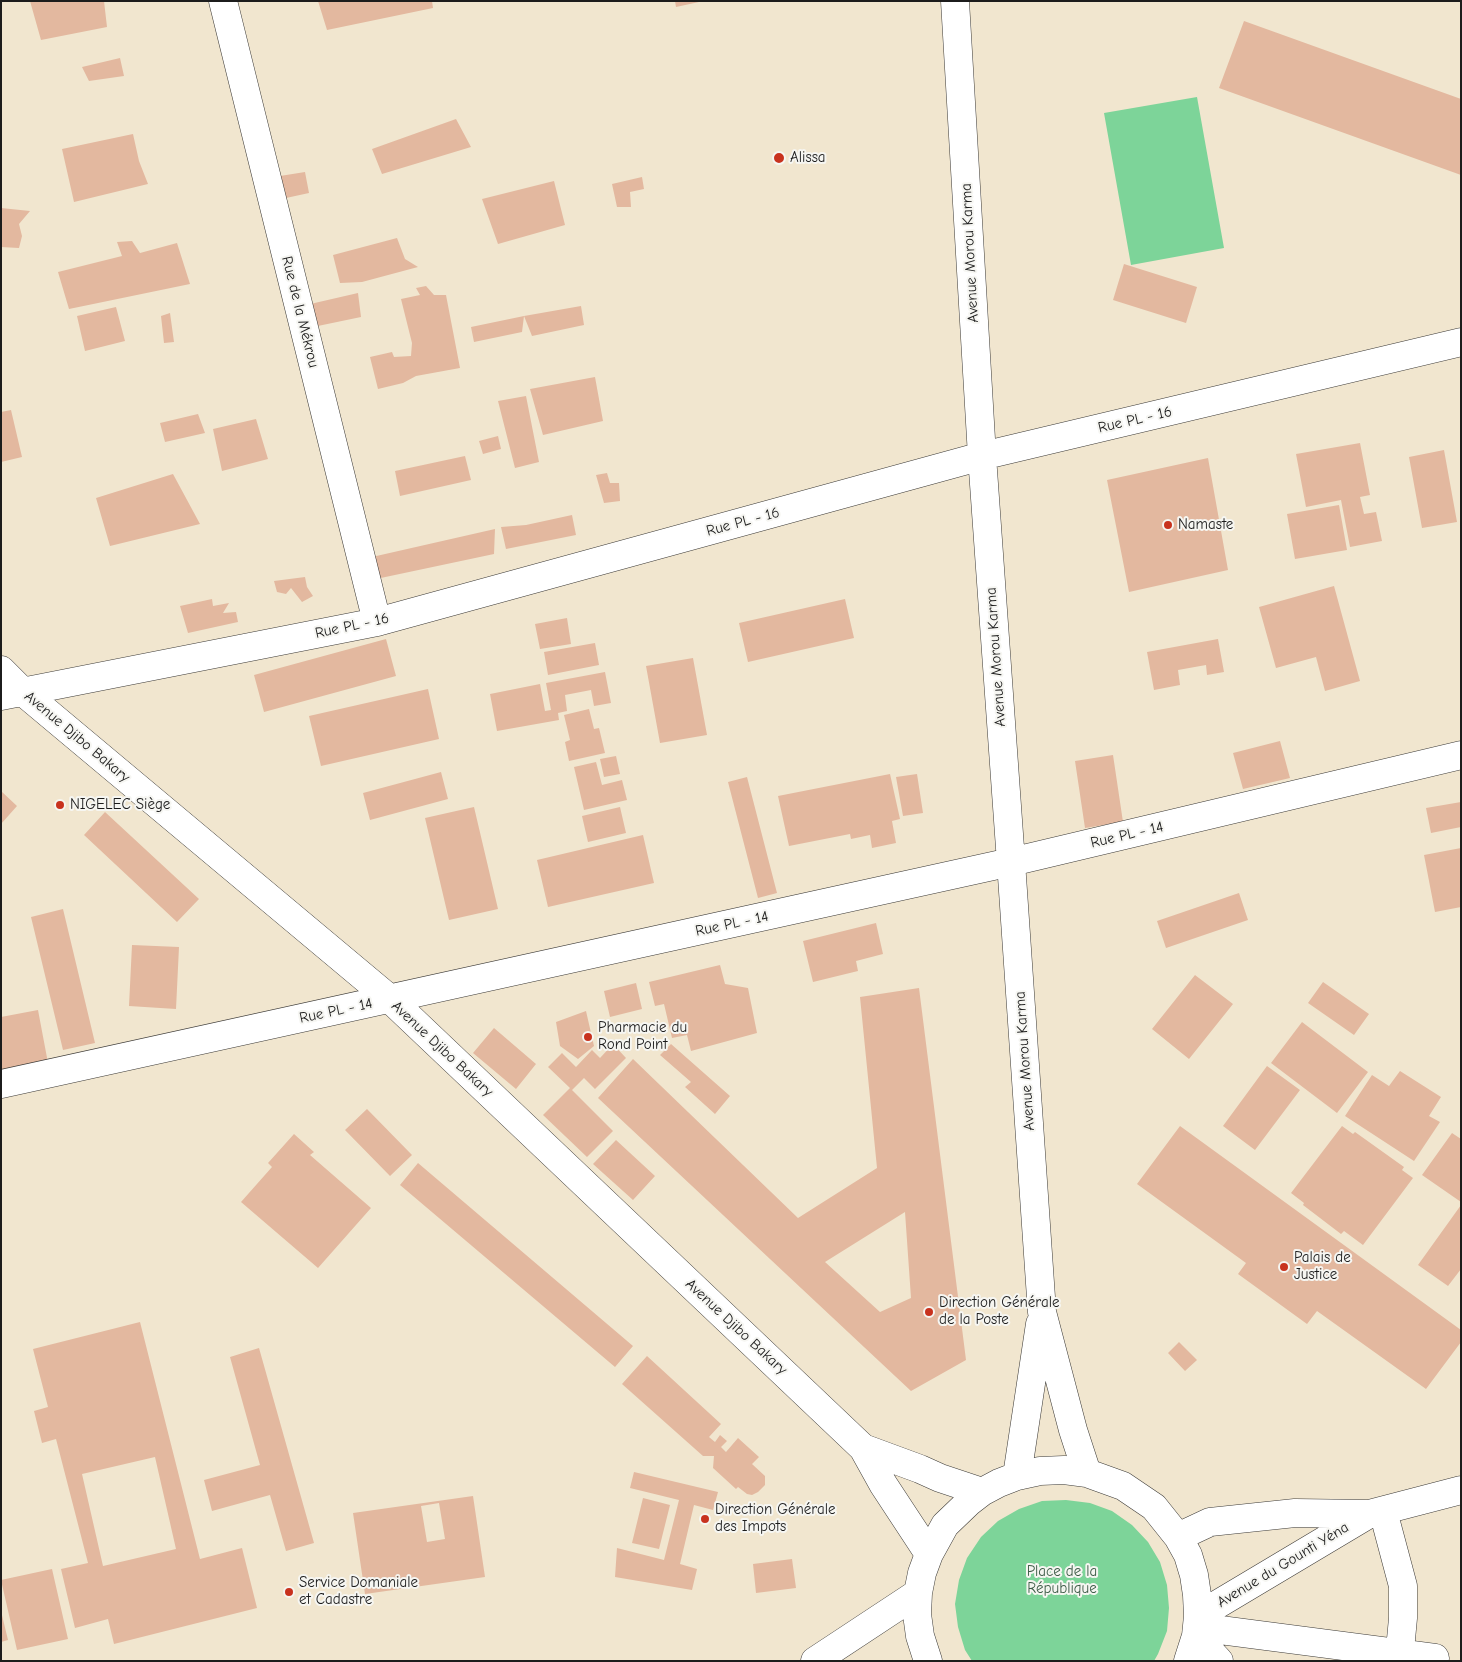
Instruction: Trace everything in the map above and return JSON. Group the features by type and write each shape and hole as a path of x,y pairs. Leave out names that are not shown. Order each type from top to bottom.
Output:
{"street":[{"name":"Rue de la Mékrou","path":"224,1 377,622"},
{"name":"Avenue Morou Karma","path":"955,1 982,456 1012,862 1042,1312 1071,1422 1087,1473"},
{"name":"Rue PL - 16","path":"12,694 377,622 982,456 1461,342"},
{"name":"Avenue Djibo Bakary","path":"1,670 12,694 390,999 863,1448"},
{"name":"Rue PL - 14","path":"1,1084 1012,862 1461,755"},
{"name":"Avenue Morou Karma","path":"1017,1476 1042,1312"},
{"path":"863,1448 982,1492"},
{"path":"863,1448 883,1484 929,1554"},
{"path":"928,1661 920,1636 917,1614 918,1593 922,1573 936,1540 951,1519 982,1492 1017,1476 1040,1471 1064,1470 1087,1473 1123,1486 1154,1508 1178,1537 1188,1555 1194,1575 1197,1595 1195,1635 1219,1661"},
{"name":"Avenue du Gounti Yéna","path":"1178,1537 1210,1522 1295,1513 1376,1513 1461,1490"},
{"path":"1376,1513 1403,1586 1403,1618 1399,1657"},
{"name":"Avenue du Gounti Yéna","path":"1195,1635 1376,1513"},
{"path":"815,1661 918,1593"},
{"path":"1195,1635 1399,1657 1435,1658"}],"green space":[{"path":"1197,97 1224,248 1131,265 1104,113"},
{"name":"Place de la République","path":"1066,1500 1090,1503 1112,1511 1132,1525 1148,1542 1160,1562 1167,1585 1169,1608 1167,1631 1154,1661 972,1661 965,1650 958,1627 955,1604 959,1580 967,1558 981,1537 998,1521 1019,1509 1042,1501"}],"building":[{"path":"30,1 104,1 107,27 41,40"},
{"path":"318,1 432,1 433,8 327,30"},
{"path":"675,1 699,1 699,2 676,7"},
{"path":"1244,21 1461,99 1461,175 1219,88"},
{"path":"120,58 124,76 89,81 82,67"},
{"path":"456,119 471,147 382,174 372,149"},
{"path":"133,134 139,161 148,184 74,202 62,149"},
{"path":"305,172 309,193 286,198 280,176"},
{"path":"642,177 644,189 630,192 631,207 617,207 612,184"},
{"path":"554,181 565,225 498,244 482,199"},
{"path":"1,208 30,211 19,224 22,236 19,248 1,247"},
{"path":"397,238 405,259 418,267 362,282 340,283 333,255"},
{"path":"132,241 140,253 177,243 190,284 69,309 58,272 122,256 117,242"},
{"path":"1124,264 1197,287 1186,323 1113,300"},
{"path":"426,286 434,295 446,295 460,368 416,376 403,383 378,389 370,357 392,352 394,357 411,356 412,343 401,299 420,295 416,288"},
{"path":"358,293 361,317 313,327 306,305"},
{"path":"581,306 584,325 532,336 524,316"},
{"path":"116,307 125,341 85,351 77,316"},
{"path":"170,313 174,342 164,343 161,316"},
{"path":"524,316 522,332 474,342 471,327"},
{"path":"595,377 603,421 543,435 530,389"},
{"path":"526,396 539,462 515,468 498,401"},
{"path":"11,410 22,457 1,462 1,412"},
{"path":"198,414 205,433 165,442 160,423"},
{"path":"256,419 268,459 222,471 213,429"},
{"path":"498,436 501,449 483,454 479,441"},
{"path":"1360,443 1370,495 1360,497 1364,514 1376,512 1382,541 1350,547 1341,500 1306,507 1296,454"},
{"path":"1444,450 1457,522 1422,528 1409,457"},
{"path":"465,456 471,480 400,496 395,471"},
{"name":"Namaste","path":"1208,458 1228,570 1129,592 1107,480"},
{"path":"607,473 610,483 619,483 620,501 604,503 596,475"},
{"path":"173,474 200,524 110,546 96,498"},
{"path":"1339,505 1347,550 1295,559 1287,514"},
{"path":"572,515 576,535 506,549 501,527 526,525"},
{"path":"495,529 494,554 376,579 372,557"},
{"path":"305,577 307,587 313,596 302,602 291,588 286,594 277,592 274,581"},
{"path":"1334,586 1360,681 1325,691 1316,657 1276,668 1259,607"},
{"path":"212,599 213,606 229,603 223,613 236,612 238,622 188,633 180,606"},
{"path":"845,599 854,638 748,662 739,623"},
{"path":"567,618 571,644 540,649 535,624"},
{"path":"386,639 396,676 264,712 254,675"},
{"path":"1218,639 1224,672 1207,675 1206,665 1178,670 1180,685 1154,690 1147,652"},
{"path":"595,643 599,665 548,675 544,652"},
{"path":"693,658 707,735 660,743 646,666"},
{"path":"605,672 611,703 594,706 591,690 565,695 567,711 558,713 559,720 497,731 490,694 540,684 545,711 551,710 546,683"},
{"path":"428,689 439,739 321,766 309,716"},
{"path":"589,709 594,729 599,728 605,753 569,761 565,742 570,740 564,715"},
{"path":"1280,741 1290,778 1243,789 1233,753"},
{"path":"1113,755 1123,822 1085,828 1075,761"},
{"path":"616,756 620,774 604,777 600,759"},
{"path":"596,762 602,785 622,780 627,800 584,810 574,767"},
{"path":"441,772 448,799 370,820 363,793"},
{"path":"890,774 900,819 892,821 896,843 872,848 870,835 851,839 850,834 789,846 778,796"},
{"path":"917,774 923,813 903,816 896,777"},
{"path":"747,777 777,893 758,898 728,782"},
{"path":"1,791 17,806 1,824"},
{"path":"1461,802 1461,827 1431,833 1426,808"},
{"path":"474,807 498,909 449,920 425,818"},
{"path":"620,807 626,833 588,842 582,816"},
{"path":"105,812 199,899 177,922 84,835"},
{"path":"643,835 654,883 548,907 537,860"},
{"path":"1461,848 1461,907 1435,912 1424,855"},
{"path":"1239,893 1248,920 1166,948 1157,921"},
{"path":"63,909 95,1043 63,1050 31,917"},
{"path":"876,923 883,954 856,961 858,971 813,982 803,941"},
{"path":"132,945 179,947 176,1009 129,1006"},
{"path":"720,965 725,984 748,988 757,1033 691,1051 687,1035 672,1038 664,1004 655,1006 649,982"},
{"path":"1195,975 1233,1004 1189,1059 1152,1029"},
{"path":"1323,982 1369,1014 1354,1035 1308,1003"},
{"path":"636,983 642,1009 610,1017 604,991"},
{"path":"919,988 966,1360 911,1391 598,1098 633,1059 798,1218 877,1168 860,997","holes":["905,1212 911,1298 880,1312 825,1262"]},
{"path":"38,1010 48,1063 1,1072 1,1017"},
{"path":"586,1011 594,1046 578,1059 560,1046 556,1022"},
{"path":"1302,1022 1368,1072 1337,1113 1271,1063"},
{"path":"494,1028 536,1064 516,1089 473,1053"},
{"path":"613,1044 626,1058 595,1089 584,1078 572,1090 613,1131 587,1157 543,1115 570,1088 548,1067 562,1053 576,1067 592,1050 600,1058"},
{"path":"671,1044 730,1096 715,1114 685,1087 691,1082 660,1055"},
{"path":"1267,1066 1300,1090 1255,1150 1223,1126"},
{"path":"1400,1071 1441,1097 1429,1116 1440,1122 1414,1161 1345,1116 1372,1075 1389,1086"},
{"path":"367,1109 412,1155 390,1176 345,1130"},
{"path":"1180,1126 1461,1330 1461,1342 1426,1389 1317,1311 1307,1324 1238,1274 1246,1263 1137,1184"},
{"path":"1342,1126 1353,1134 1355,1132 1404,1167 1402,1170 1413,1178 1363,1245 1344,1231 1341,1234 1303,1205 1304,1203 1291,1193"},
{"path":"1452,1133 1461,1139 1461,1202 1422,1175"},
{"path":"294,1134 314,1152 310,1155 371,1208 318,1268 241,1202 272,1167 268,1163"},
{"path":"616,1140 655,1176 633,1200 593,1164"},
{"path":"418,1163 633,1346 615,1367 400,1185"},
{"path":"1461,1205 1461,1269 1448,1286 1418,1265"},
{"path":"140,1322 200,1559 242,1548 257,1608 114,1644 108,1619 75,1628 61,1569 88,1563 56,1439 42,1443 34,1411 48,1407 33,1349","holes":["155,1457 176,1549 103,1566 82,1474"]},
{"path":"1179,1342 1197,1360 1185,1371 1168,1353"},
{"path":"259,1348 314,1543 286,1551 270,1495 212,1511 204,1480 260,1465 230,1357"},
{"path":"647,1356 721,1424 709,1437 715,1442 720,1435 727,1441 721,1447 726,1452 738,1438 759,1457 752,1464 765,1476 765,1485 758,1492 752,1495 747,1494 738,1487 736,1489 713,1468 714,1456 703,1456 622,1384"},
{"path":"634,1472 718,1492 713,1510 694,1505 680,1564 697,1569 692,1590 615,1577 617,1548 664,1560 679,1500 630,1488"},
{"path":"473,1496 485,1577 365,1594 353,1513","holes":["439,1503 445,1539 427,1542 421,1506"]},
{"path":"643,1498 670,1505 659,1549 632,1543"},
{"path":"792,1559 796,1588 756,1593 753,1564"},
{"path":"52,1569 68,1639 17,1650 1,1580"},
{"path":"1,1611 8,1640 1,1642"}],"place":[{"name":"Alissa","path":"779,158"},
{"name":"Namaste","path":"1168,525"},
{"name":"NIGELEC Siège","path":"60,805"},
{"name":"Pharmacie du Rond Point","path":"588,1037"},
{"name":"Palais de Justice","path":"1284,1267"},
{"name":"Direction Générale de la Poste","path":"929,1312"},
{"name":"Direction Générale des Impots","path":"705,1519"},
{"name":"Service Domaniale et Cadastre","path":"289,1592"}]}
